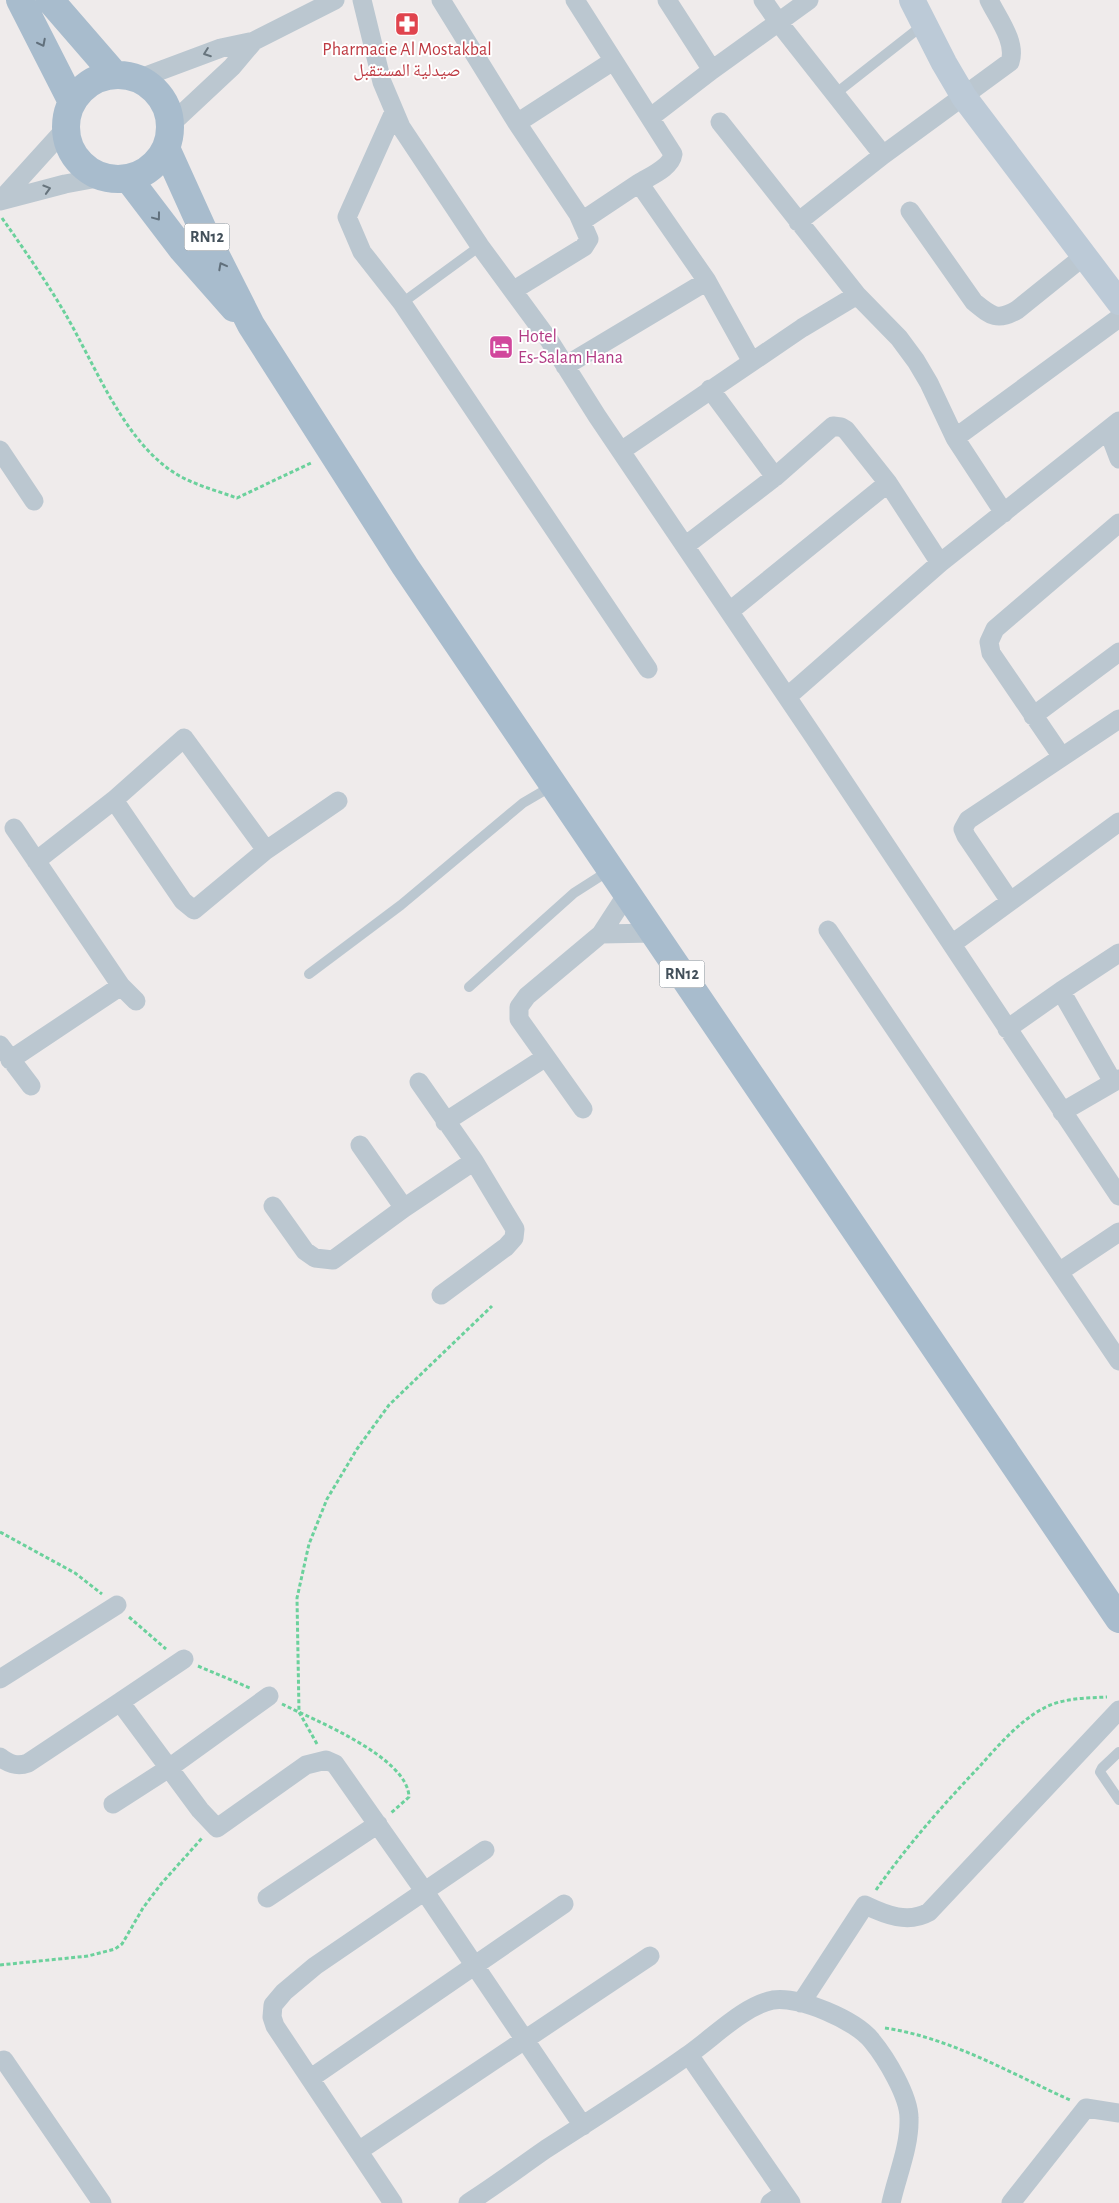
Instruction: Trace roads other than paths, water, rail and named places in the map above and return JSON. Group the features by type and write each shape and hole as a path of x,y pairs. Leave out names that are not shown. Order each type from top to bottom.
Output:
{"main road":[{"path":"20,0 69,115"},
{"path":"50,0 126,77 157,92 168,113 168,136 159,159 151,168 140,174 115,177 91,171 73,153 68,141 69,115 80,92 90,83 102,77 126,77"},
{"name":"RN12","path":"168,136 204,232 229,278 251,326 333,451 405,566 555,784 610,870 655,933 1119,1619"},
{"name":"RN12","path":"115,177 251,326"}],"street":[{"path":"168,136 254,41 313,4 334,0"},
{"path":"362,0 375,56 394,112 426,166 480,246 514,290 730,611 1119,1196"},
{"path":"441,0 517,123 582,221 589,239 584,247 514,290"},
{"path":"575,0 673,154 672,160 582,221"},
{"path":"667,0 712,70"},
{"path":"763,0 883,156"},
{"path":"651,117 809,0"},
{"path":"798,222 1010,62 1010,42 989,0"},
{"path":"918,7 944,63 964,97 1119,302"},
{"path":"126,77 222,48 254,41"},
{"path":"517,123 613,61"},
{"path":"394,112 347,217 362,252 402,303 648,669"},
{"path":"0,201 69,115"},
{"path":"720,122 857,295 899,338 916,360 955,438 1004,513"},
{"path":"0,201 65,184 115,177"},
{"path":"639,183 707,280 752,362"},
{"path":"910,211 974,302 988,313 997,316 1006,317 1017,310 1084,256"},
{"path":"565,366 707,280"},
{"path":"620,450 802,328 857,295"},
{"path":"955,438 1119,318"},
{"path":"710,389 775,477"},
{"path":"685,546 775,477 833,426 841,426 888,483 940,563"},
{"path":"787,697 940,563 1113,426 1119,459"},
{"path":"0,450 34,501"},
{"path":"730,611 888,483"},
{"path":"1062,757 991,653 989,642 995,629 1119,523"},
{"path":"1033,716 1119,652"},
{"path":"1010,901 966,836 963,829 968,820 1119,719"},
{"path":"36,861 114,800 184,738 266,850"},
{"path":"114,800 183,901 194,910 266,850 338,800"},
{"path":"952,944 1119,822"},
{"path":"14,828 121,986 136,1001"},
{"path":"583,1109 519,1019 519,1007 527,996 601,934 627,894"},
{"path":"828,930 1119,1361"},
{"path":"601,934 655,933"},
{"path":"1007,1028 1119,953"},
{"path":"10,1060 121,986"},
{"path":"1061,991 1116,1081 1062,1112"},
{"path":"0,1045 31,1086"},
{"path":"445,1122 546,1057"},
{"path":"419,1082 445,1122 474,1161 515,1229 514,1238 506,1247 441,1295"},
{"path":"360,1145 404,1208"},
{"path":"272,1206 305,1251 315,1258 333,1260 404,1208 474,1161"},
{"path":"1059,1272 1119,1232"},
{"path":"0,1679 117,1606"},
{"path":"0,1757 21,1766 28,1763 184,1659"},
{"path":"113,1804 170,1768 269,1696"},
{"path":"120,1702 200,1810 217,1828 306,1765 326,1760 335,1764 344,1774 425,1892 583,2126"},
{"path":"801,2003 865,1905 880,1912 905,1918 919,1918 929,1912 1114,1703"},
{"path":"267,1898 378,1824"},
{"path":"394,2203 275,2026 272,2018 273,2005 284,1992 315,1966 485,1850"},
{"path":"311,2078 474,1964 564,1904"},
{"path":"360,2150 650,1956"},
{"path":"468,2203 689,2055 732,2022 764,2002 775,2000 801,2003 839,2017 860,2029 881,2053 907,2105 908,2111 909,2130 890,2203"},
{"path":"689,2055 782,2200"},
{"path":"4,2060 102,2203"},
{"path":"1011,2203 1086,2108 1119,2113"}],"lane":[{"path":"835,94 918,7"},
{"path":"402,303 480,246"},
{"path":"309,974 401,905 523,803 555,784"},
{"path":"469,987 574,893 610,870"},
{"path":"1119,1752 1100,1772 1119,1800"}],"place":[{"name":"Pharmacie Al Mostakbal صيدلية المستقبل","path":"407,24"},
{"name":"Hotel Es-Salam Hana","path":"501,347"}]}
